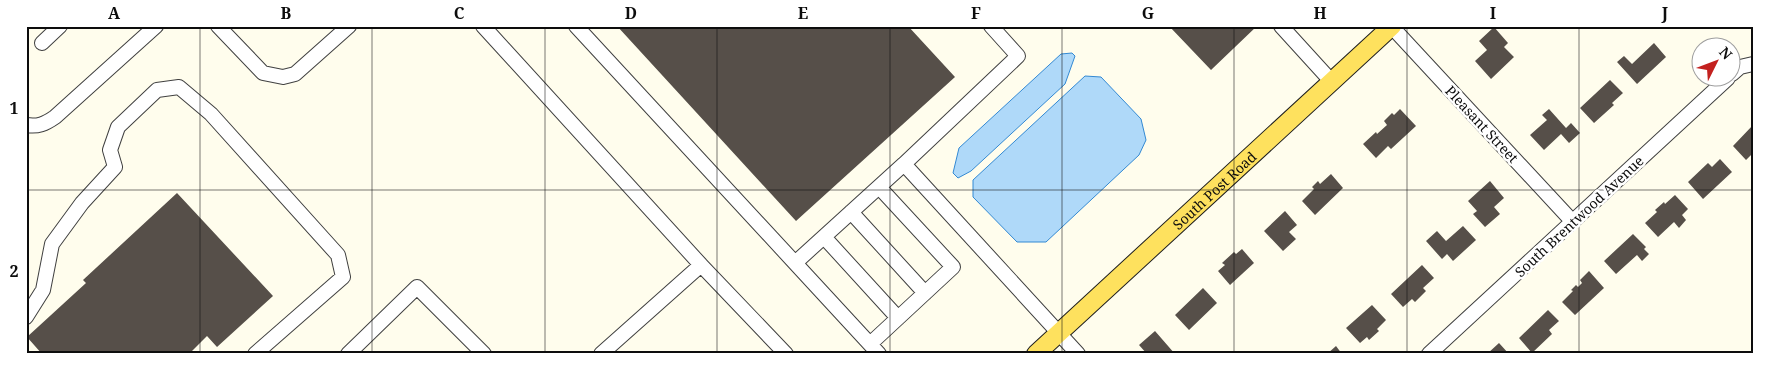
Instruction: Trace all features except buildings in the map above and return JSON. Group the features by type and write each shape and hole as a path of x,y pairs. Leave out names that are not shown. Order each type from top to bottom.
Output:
{"main road":[{"name":"South Post Road","path":"1036,354 1392,26"}],"street":[{"path":"42,42 60,26"},
{"path":"26,125 41,125 55,117 156,26"},
{"path":"218,26 263,73 283,77 295,74 306,66 349,26"},
{"path":"483,26 701,265 786,354"},
{"path":"576,26 874,349 898,318 953,267 879,187"},
{"path":"795,264 1018,56 991,26"},
{"path":"1281,26 1332,82"},
{"name":"Pleasant Street","path":"1392,26 1572,221"},
{"path":"26,317 44,290 52,244 82,203 115,167 110,150 118,127 157,90 179,86 211,114 338,255 343,277 256,354"},
{"name":"South Brentwood Avenue","path":"1429,354 1717,88"},
{"path":"904,164 1078,354"},
{"path":"851,212 925,292"},
{"path":"824,237 898,318"},
{"path":"601,354 701,265"},
{"path":"348,354 417,287 484,354"}],"water":[{"path":"1072,53 1075,56 1065,84 971,171 958,178 953,173 959,148 1061,54"},
{"path":"1085,76 1101,77 1141,119 1146,140 1139,155 1046,242 1017,242 973,197 973,180"}]}
